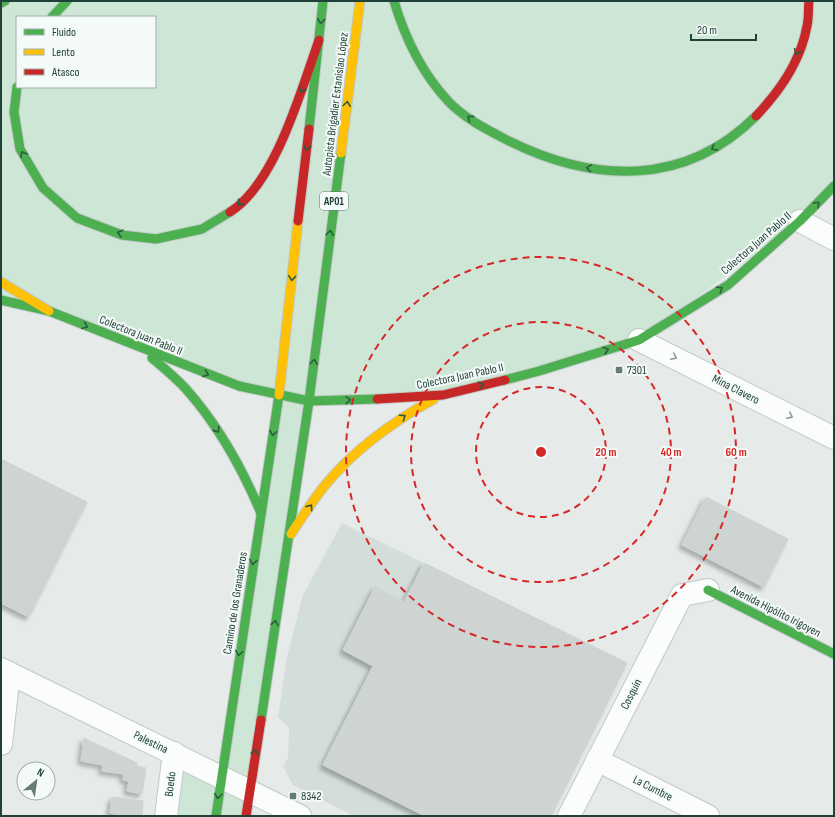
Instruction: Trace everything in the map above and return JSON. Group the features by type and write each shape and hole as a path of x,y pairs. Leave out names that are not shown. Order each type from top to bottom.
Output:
{"main road":[{"path":"1,3 5,1"},
{"path":"53,16 67,1"},
{"name":"Autopista Brigadier Estanislao López","path":"279,395 324,1"},
{"name":"Autopista Brigadier Estanislao López","path":"309,401 360,1"},
{"path":"394,1 399,22 421,64 449,101 481,126 527,150 571,165 615,172 658,170 703,155 737,134 766,106 788,75 806,31 809,1"},
{"path":"17,88 14,112 20,149 44,188 77,218 122,235 156,239 202,229 236,208 261,180 281,145 319,40"},
{"name":"Colectora Juan Pablo II","path":"1,300 49,311 144,350 239,386 279,395 309,401 412,398 443,395 538,371 639,340 728,285 800,221 834,186"},
{"path":"1,282 49,311"},
{"path":"144,350 186,389 209,419 232,452 247,480 261,513"},
{"name":"Camino de los Granaderos","path":"216,816 279,395"},
{"path":"288,539 313,502 340,469 360,450 405,415 443,395"},
{"path":"246,816 309,401"},
{"name":"Avenida Hipólito Irigoyen","path":"708,590 834,654"}],"street":[{"path":"800,221 834,238"},
{"name":"Mina Clavero","path":"639,340 834,438"},
{"name":"Cosquín","path":"569,816 682,595 708,590"},
{"path":"1,744 5,671"},
{"name":"Palestina","path":"5,671 250,790 300,816"},
{"name":"Boedo","path":"166,816 174,753"},
{"name":"La Cumbre","path":"597,760 708,816"}],"shaded area":[{"path":"342,523 627,663 551,816 354,816 293,785 283,766 288,758 289,728 278,717 287,657 303,595"}],"green space":[{"path":"1,1 834,1 834,186 800,221 639,340 443,395 309,401 246,816 166,816 174,753 221,776 279,395 1,300"}],"building":[{"path":"1,459 87,502 29,617 1,603"},
{"path":"706,497 788,539 764,587 682,545"},
{"path":"424,563 627,663 551,816 425,816 323,765 373,666 343,650 375,587 404,602"},
{"path":"84,738 137,763 137,766 146,768 142,794 127,791 129,781 123,780 124,774 102,771 103,765 81,761"},
{"path":"112,797 143,801 142,816 126,816 110,813"}],"traffic: fast":[{"path":"1,3 5,1"},
{"path":"53,16 67,1"},
{"path":"309,129 323,1"},
{"path":"394,1 403,28 422,67 448,101 469,119 509,141 541,155 573,165 606,170 638,171 669,166 699,156 728,139 756,116"},
{"path":"17,88 14,112 20,149 43,188 77,218 122,235 156,239 202,229 230,212"},
{"path":"309,401 341,153"},
{"path":"505,380 639,340 728,285 800,221 834,186"},
{"path":"1,300 49,311 239,386 309,401 377,399"},
{"path":"152,358 182,385 209,418 238,464 261,513"},
{"path":"216,816 279,395"},
{"path":"261,720 309,401"},
{"path":"708,590 834,654"}],"traffic: slow":[{"path":"341,153 360,1"},
{"path":"279,395 298,221"},
{"path":"1,282 49,311"},
{"path":"291,534 321,490 350,459 376,436 404,416 434,399"}],"traffic: jam":[{"path":"756,116 781,86 800,51 808,23 809,1"},
{"path":"230,212 246,198 261,180 274,158 295,109 319,40"},
{"path":"298,221 309,129"},
{"path":"377,399 443,395 505,380"},
{"path":"246,816 261,720"}],"place":[{"name":"7301","path":"619,370"},
{"name":"8342","path":"293,796"}]}
